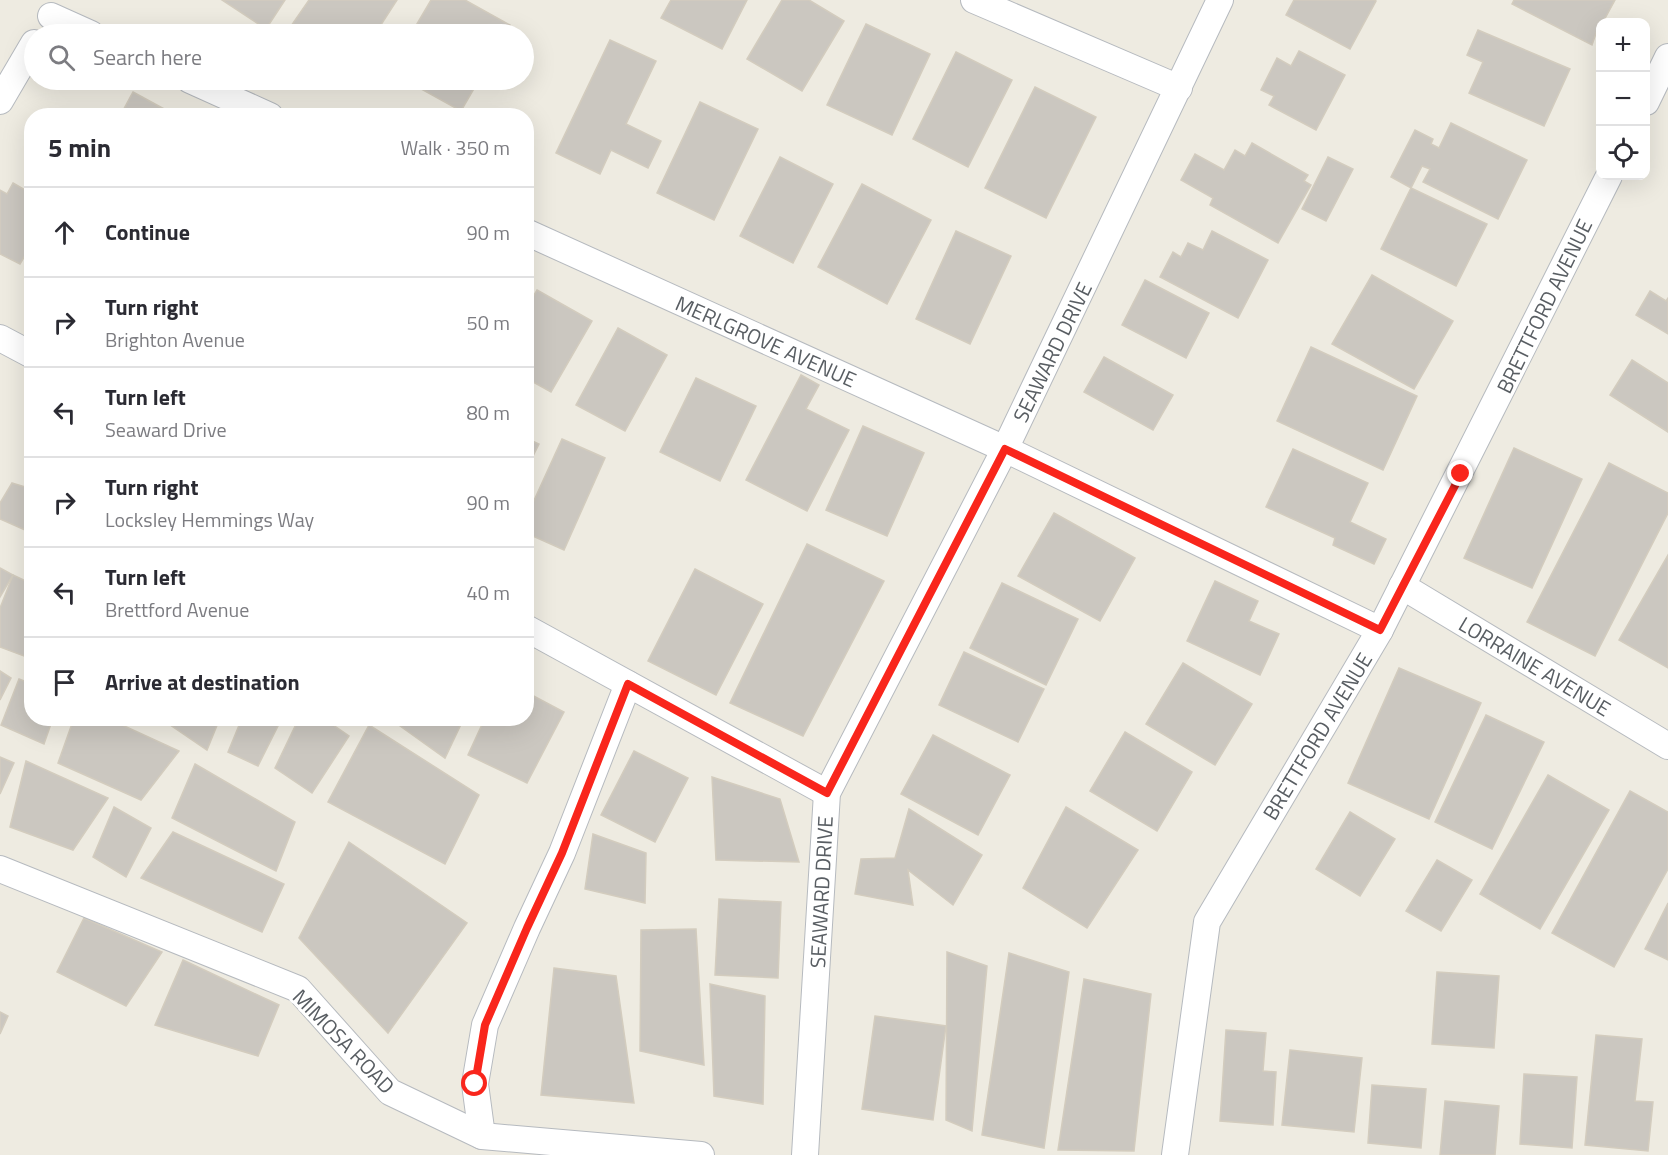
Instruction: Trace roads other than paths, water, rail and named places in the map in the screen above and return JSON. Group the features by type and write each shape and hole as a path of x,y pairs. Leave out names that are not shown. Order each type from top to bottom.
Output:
{"street":[{"path":"974,0 1179,88"},
{"name":"SEAWARD DRIVE","path":"805,1155 827,793 1005,449 1220,0"},
{"path":"51,17 67,24"},
{"path":"1650,94 1668,57"},
{"path":"0,101 24,60"},
{"path":"212,90 252,108"},
{"name":"BRETTFORD AVENUE","path":"1175,1155 1207,922 1380,630 1607,180"},
{"name":"MERLGROVE AVENUE","path":"534,236 1005,449 1380,630"},
{"path":"0,338 24,351"},
{"name":"LORRAINE AVENUE","path":"1402,586 1668,746"},
{"path":"534,632 827,793"},
{"path":"482,1136 475,1084 485,1025 562,853 628,684"},
{"name":"MIMOSA ROAD","path":"0,869 298,988 390,1092 482,1136 701,1155"}]}
